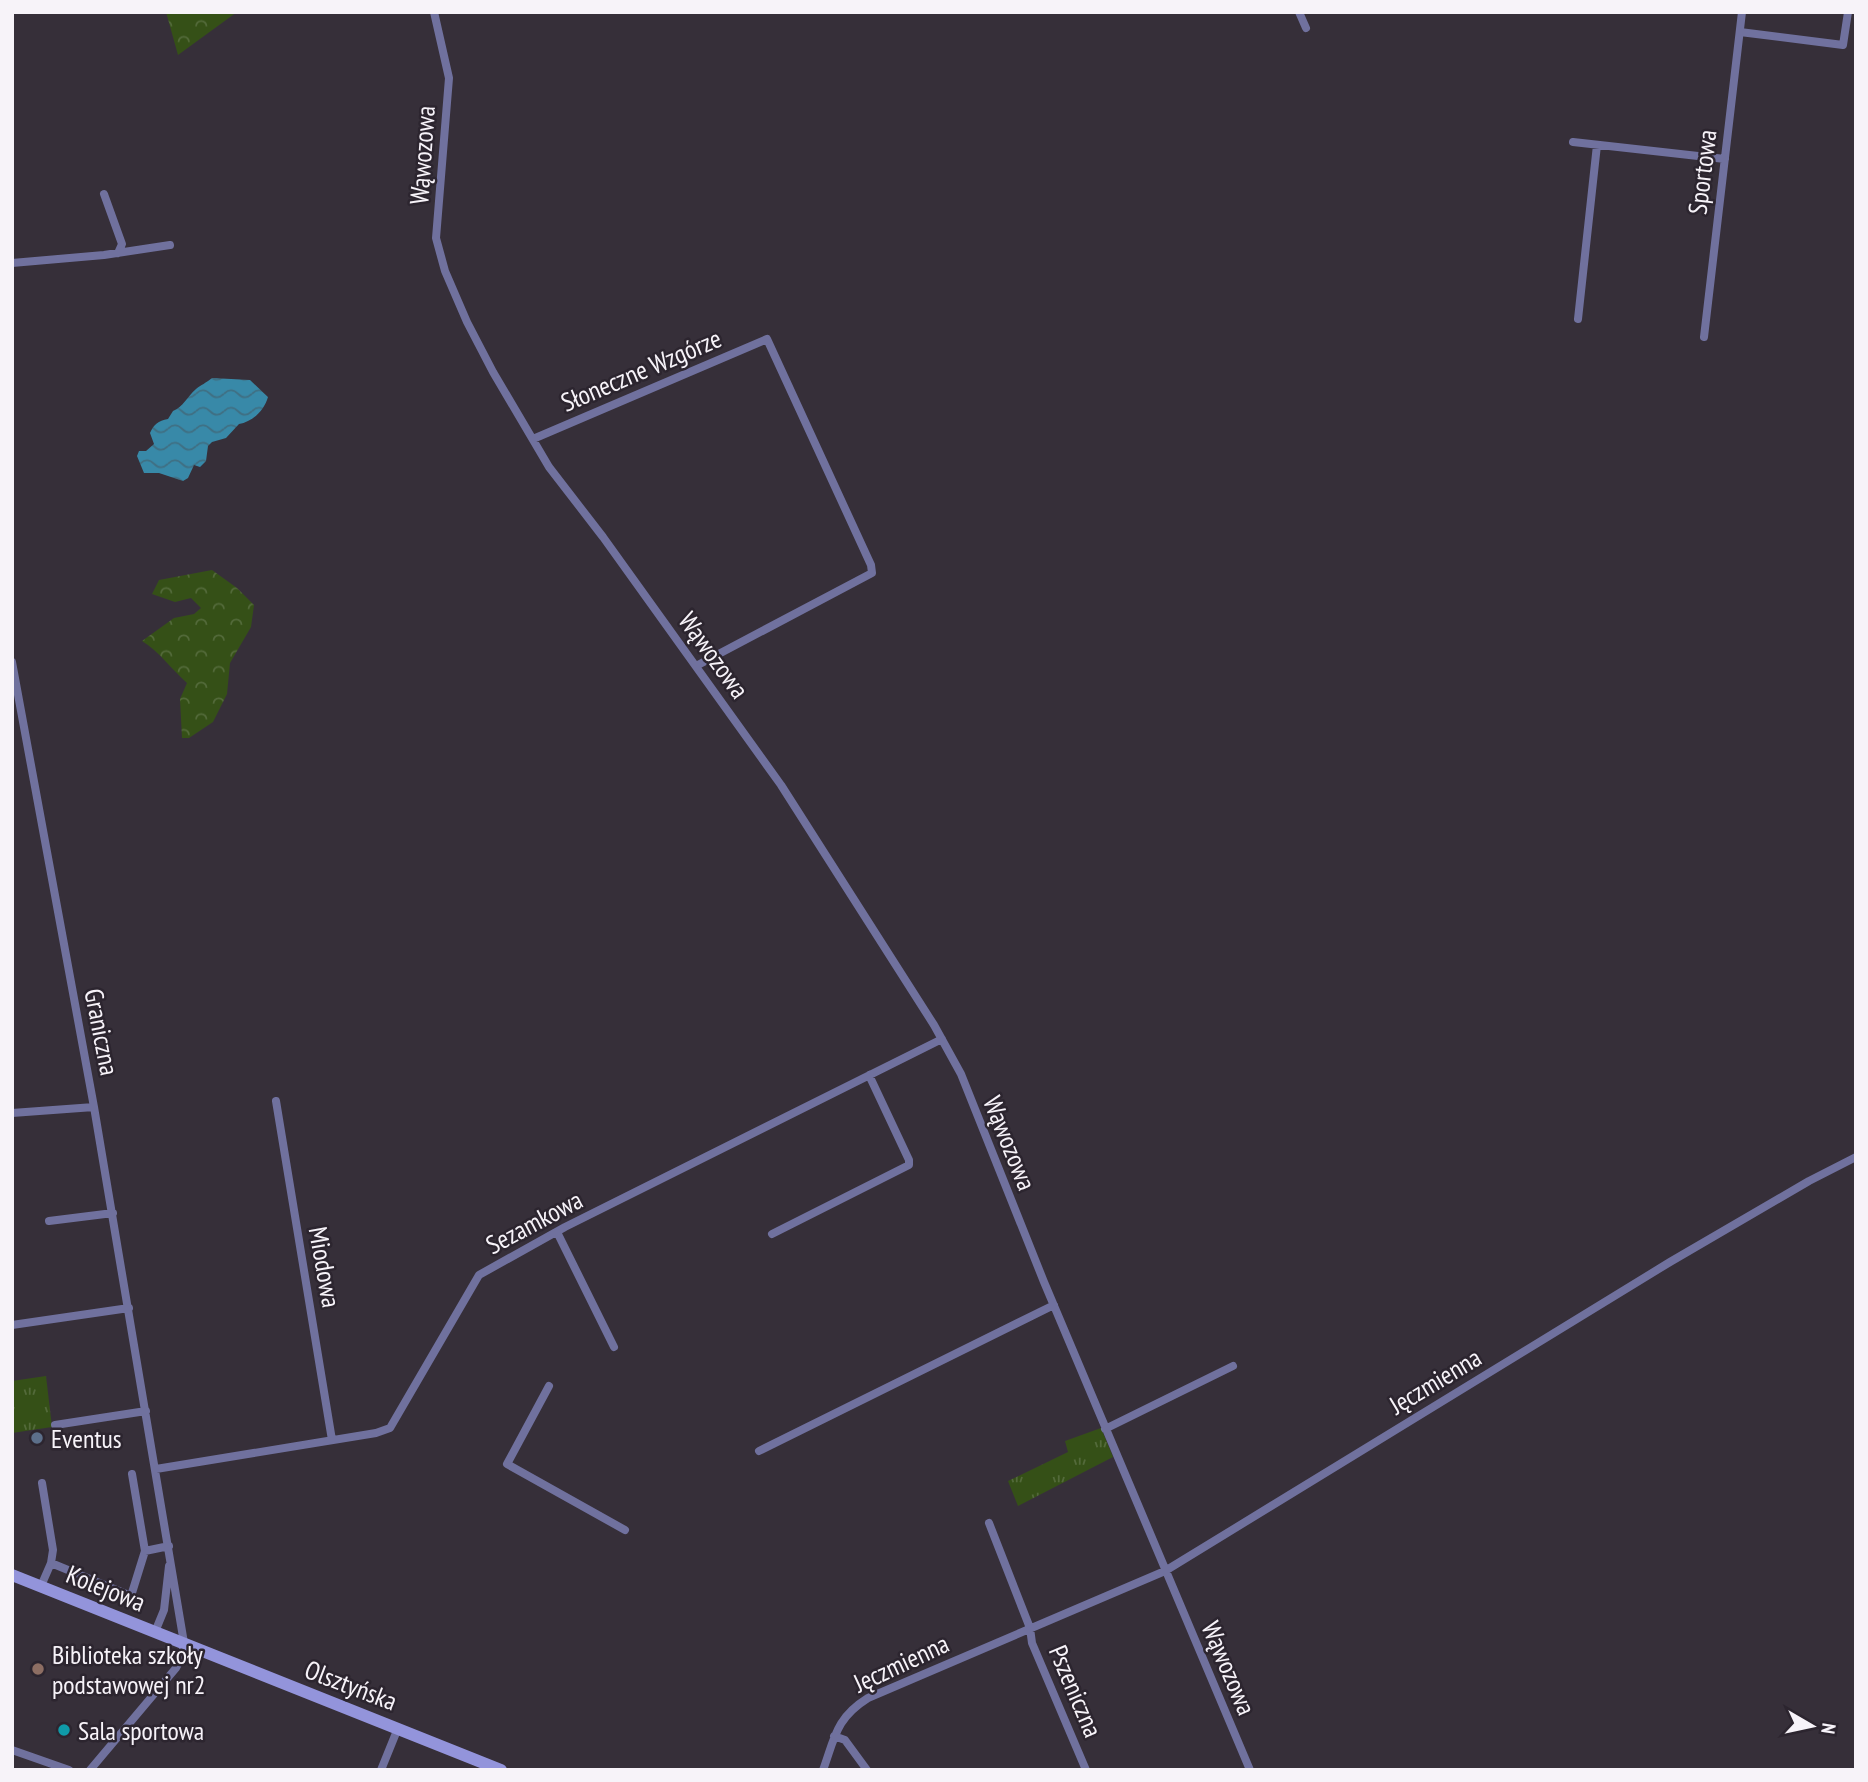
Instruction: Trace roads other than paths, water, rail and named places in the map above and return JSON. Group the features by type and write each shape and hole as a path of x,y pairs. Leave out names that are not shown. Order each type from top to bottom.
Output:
{"street":[{"name":"Wąwozowa","path":"434,12 449,78 436,239 445,271 467,322 549,467 782,785 942,1039 961,1074 1105,1429 1250,1770"},
{"path":"1299,12 1306,28"},
{"name":"Sportowa","path":"1704,337 1742,12"},
{"path":"1740,32 1843,45 1848,12"},
{"path":"1573,142 1725,159"},
{"path":"1578,319 1597,145"},
{"path":"104,194 122,244 118,253"},
{"path":"12,263 170,245"},
{"name":"Słoneczne Wzgórze","path":"533,439 767,339 871,565 872,573 696,666"},
{"name":"Graniczna","path":"12,662 113,1213 184,1643"},
{"name":"Sezamkowa","path":"156,1469 376,1433 390,1428 479,1275 557,1232 942,1039"},
{"path":"772,1234 909,1165 869,1075"},
{"name":"Miodowa","path":"275,1101 332,1440"},
{"path":"12,1113 94,1107"},
{"name":"Jęczmienna","path":"823,1770 842,1718 868,1698 1165,1571 1670,1262 1809,1181 1856,1157"},
{"path":"49,1221 113,1213"},
{"path":"557,1232 614,1347"},
{"path":"759,1451 1054,1305"},
{"path":"12,1325 129,1308"},
{"path":"1105,1429 1233,1366"},
{"path":"549,1386 507,1464 625,1531"},
{"path":"55,1425 146,1411"},
{"path":"51,1563 131,1596 145,1550 132,1474"},
{"path":"41,1586 51,1563 53,1550 42,1483"},
{"path":"989,1523 1030,1628"},
{"path":"145,1550 169,1549"},
{"name":"Graniczna","path":"155,1632 164,1610 169,1549"},
{"name":"Kolejowa","path":"12,1575 184,1643"},
{"name":"Pszeniczna","path":"1030,1628 1032,1643 1086,1770"},
{"path":"90,1770 176,1668 184,1643"},
{"name":"Olsztyńska","path":"184,1643 501,1770"},
{"path":"381,1770 398,1728"},
{"path":"834,1736 845,1740 867,1770"},
{"path":"12,1750 69,1770"}],"water":[{"path":"212,378 250,380 268,397 253,418 239,424 226,438 208,446 206,461 200,467 194,465 188,478 183,481 159,473 144,473 137,456 139,451 146,451 154,444 150,433 153,427 168,419 196,389"}],"place":[{"name":"Eventus","path":"37,1438"},
{"name":"Biblioteka szkoły podstawowej nr2","path":"38,1669"},
{"name":"Sala sportowa","path":"64,1730"}]}
